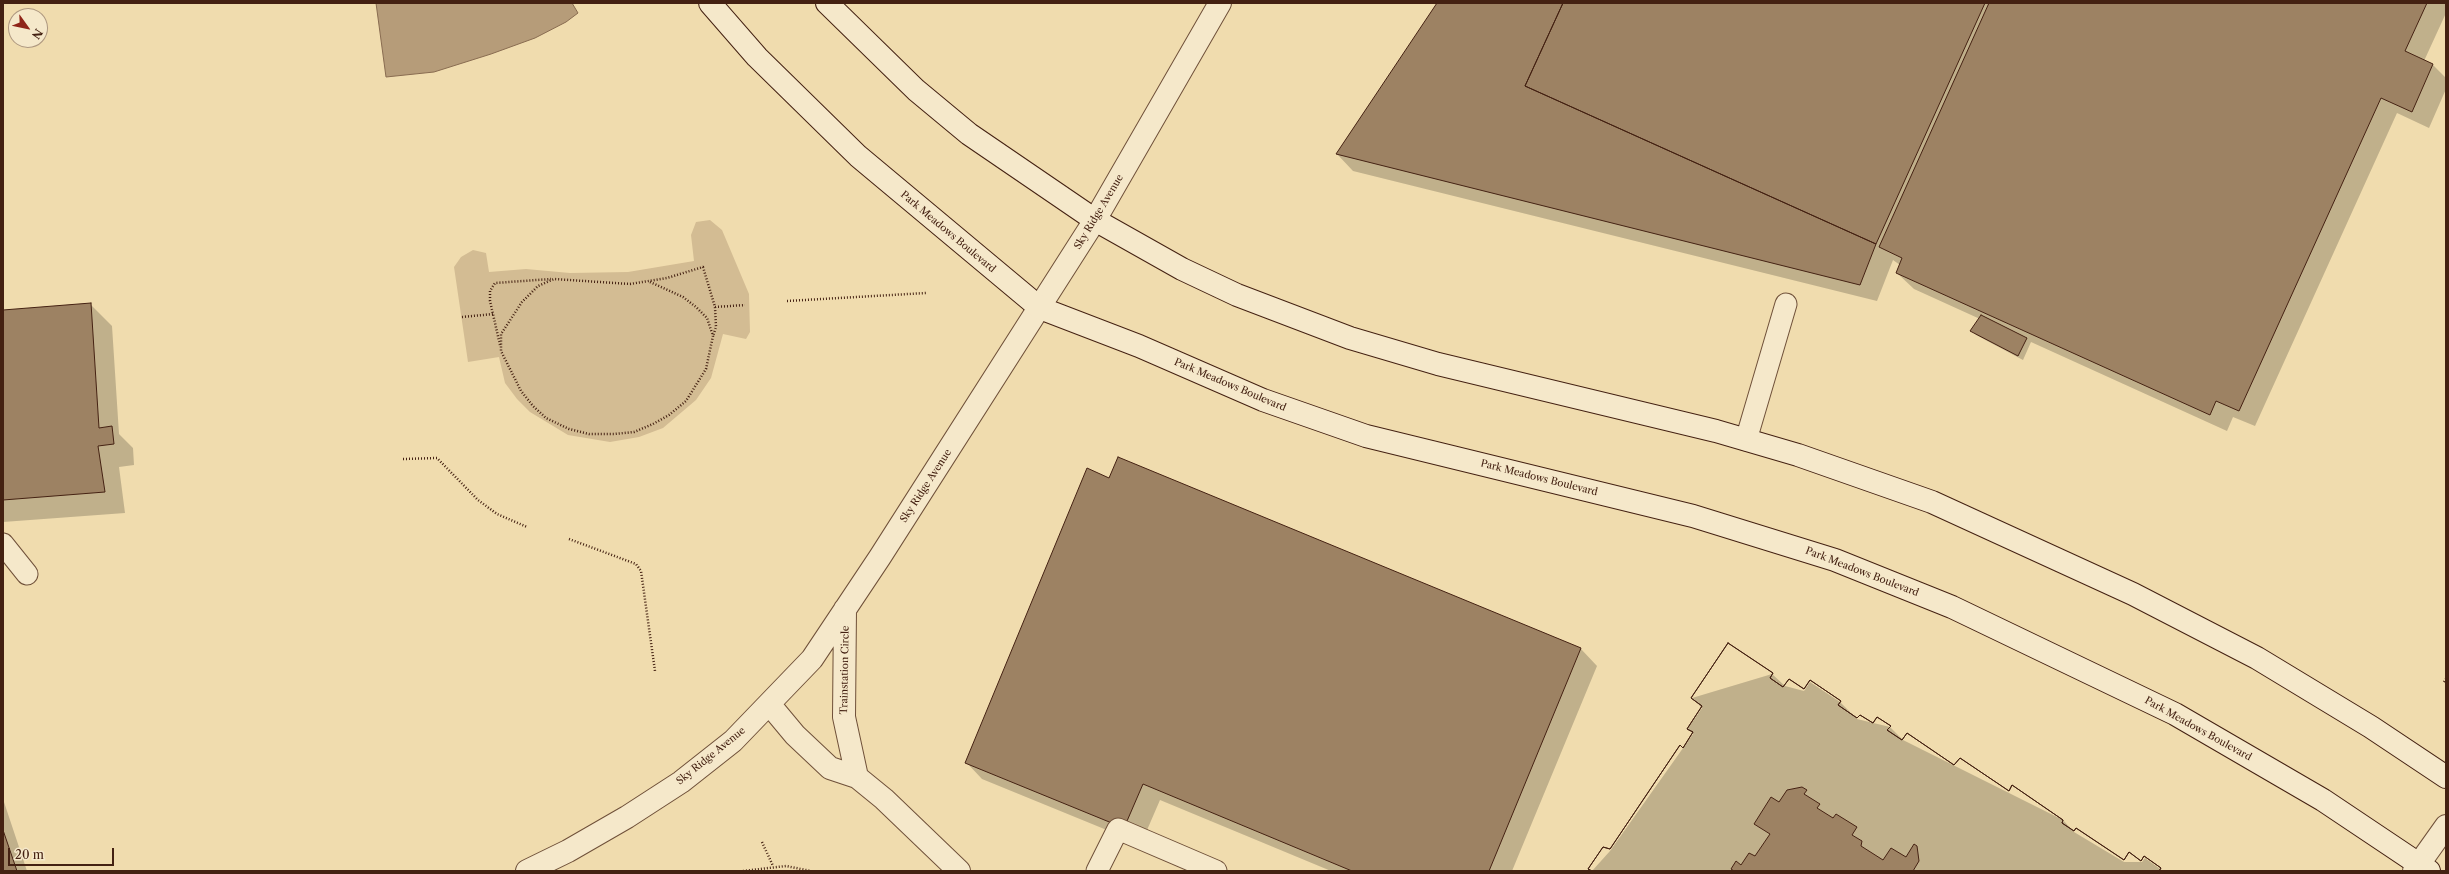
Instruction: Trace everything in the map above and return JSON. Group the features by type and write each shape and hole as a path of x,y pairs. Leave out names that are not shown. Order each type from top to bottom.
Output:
{"main road":[{"name":"Park Meadows Boulevard","path":"710,3 757,57 858,156 1040,308 1139,346 1263,400 1366,436 1693,516 1835,560 1952,607 2175,714 2323,800 2420,869"},
{"path":"827,3 916,90 969,134 1095,220 1209,282 1350,338 1438,364 1746,440 1798,455 1932,502 2133,594 2257,658 2371,727 2446,777"},
{"name":"Sky Ridge Avenue","path":"527,871 568,851 627,817 681,782 734,741 770,705 812,659 1040,308 1095,220 1220,3"},
{"name":"Trainstation Circle","path":"845,608 844,717 857,777"},
{"path":"770,705 795,735 830,768 857,777 884,799 959,871"},
{"path":"2420,869 2446,826"}],"lane":[{"path":"1746,440 1786,304"},
{"path":"3,544 27,574"},
{"path":"1097,871 1118,829 1216,871"}],"path":[{"path":"703,267 715,307 716,327 706,369 686,401 653,424 634,432 588,434 569,429 546,418 533,406 521,391 501,351 490,291 495,283 554,279 615,284 650,282 703,267"},
{"path":"501,351 501,334 513,314 538,286 554,279"},
{"path":"650,282 678,294 696,307 707,318 713,336"},
{"path":"787,301 926,293"},
{"path":"715,307 744,305"},
{"path":"462,317 493,314"},
{"path":"403,459 437,458 478,500 498,514 527,527"},
{"path":"569,539 636,564 641,571 655,671"},
{"path":"762,842 773,866"},
{"path":"743,871 773,866 811,871"}],"shaded area":[{"path":"376,3 572,3 578,13 566,22 535,38 491,54 434,72 386,77"},
{"path":"710,220 722,230 749,294 750,332 746,339 723,334 711,378 696,400 663,428 639,437 610,442 568,435 530,412 517,399 505,383 499,357 468,362 454,267 461,257 473,250 486,253 489,272 526,269 570,273 628,272 694,261 691,235 696,222"}],"building":[{"path":"1437,3 1563,3 1525,86 1876,244 1860,285 1336,154"},
{"path":"1563,3 1985,3 1876,244 1525,86"},
{"path":"1989,3 2427,3 2405,51 2433,64 2412,112 2381,98 2239,411 2216,401 2210,415 1896,273 1902,258 1879,247"},
{"path":"91,303 99,428 112,426 114,444 98,446 105,492 3,500 3,310"},
{"path":"1981,315 2027,338 2018,356 1970,331"},
{"path":"1118,457 1581,648 1489,871 1352,871 1143,784 1124,828 965,763 1087,468 1109,478"},
{"path":"1728,643 1773,673 1770,678 1783,687 1789,679 1804,689 1810,680 1841,701 1838,705 1857,718 1860,715 1873,723 1877,717 1891,726 1887,730 1902,740 1907,733 1954,765 1960,758 2009,791 2012,785 2063,820 2062,823 2074,831 2076,828 2124,860 2129,852 2141,861 2144,856 2161,868 2159,871 1913,871 1919,861 1917,846 1914,844 1906,857 1891,848 1883,860 1861,846 1862,841 1852,835 1857,827 1836,814 1833,818 1817,808 1820,804 1804,794 1807,790 1802,787 1787,790 1779,802 1771,797 1754,824 1770,834 1755,856 1749,853 1741,865 1736,861 1731,869 1734,871 1592,871 1588,869 1603,847 1610,849 1680,745 1683,748 1693,732 1687,729 1702,706 1691,698"},
{"path":"1728,643 1773,673 1770,678 1783,687 1789,679 1804,689 1810,680 1841,701 1838,705 1857,718 1860,715 1873,723 1877,717 1891,726 1887,730 1902,740 1907,733 1954,765 1960,758 2009,791 2012,785 2063,820 2062,823 2074,831 2076,828 2124,860 2129,852 2141,861 2144,856 2161,868 2159,871 1592,871 1588,869 1603,847 1610,849 1680,745 1683,748 1693,732 1687,729 1702,706 1691,698"},
{"path":"3,830 17,871 3,871"}]}
